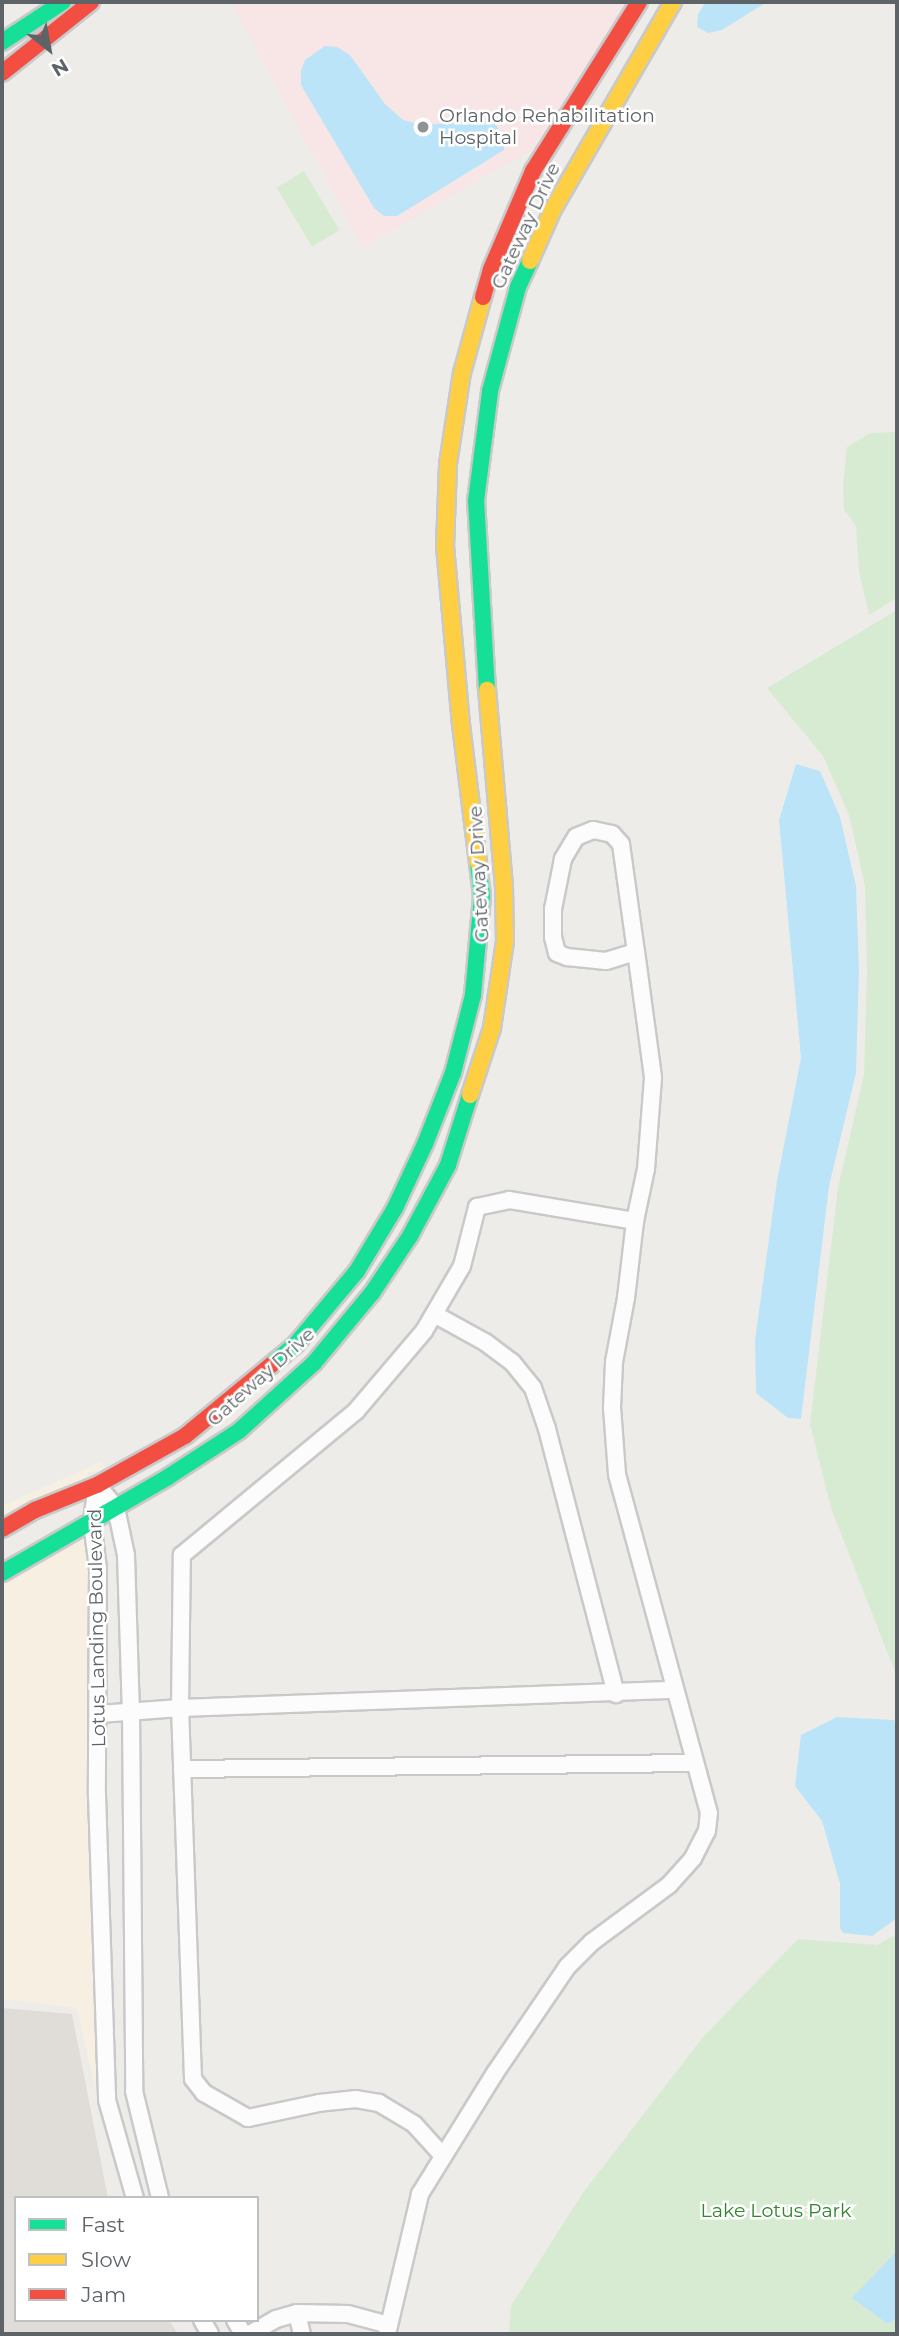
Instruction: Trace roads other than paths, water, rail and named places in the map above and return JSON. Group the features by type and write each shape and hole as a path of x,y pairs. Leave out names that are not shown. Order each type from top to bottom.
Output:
{"main road":[{"path":"2,42 63,2"},
{"path":"2,73 91,2"},
{"name":"Gateway Drive","path":"2,1529 35,1510 97,1485 185,1436 296,1344 358,1271 395,1208 425,1144 453,1073 473,995 482,895 461,724 445,547 448,464 462,373 491,269 533,172 639,2"},
{"name":"Gateway Drive","path":"2,1573 92,1522 239,1431 314,1363 372,1293 410,1236 448,1165 492,1028 505,941 481,622 476,501 490,391 518,286 553,209 597,128 673,2"},
{"path":"569,112 597,128"}],"street":[{"path":"250,2334 276,2319 297,2313 348,2314 388,2329 420,2194 495,2073 567,1967 592,1942 669,1885 693,1858 706,1831 709,1813 617,1474 612,1408 614,1363 626,1298 635,1221 646,1169 653,1077 636,952 621,844 612,834 593,830 576,837 563,859 553,909 552,937 557,953 567,957 606,961 636,952"},
{"path":"443,2156 414,2124 379,2103 356,2099 248,2118 204,2093 193,2078 180,1708 182,1555 356,1411 424,1331 462,1266 477,1207 509,1200 635,1221"},
{"path":"434,1314 485,1342 512,1362 533,1388 547,1429 616,1694"},
{"name":"Lotus Landing Boulevard","path":"97,1485 116,1507 126,1555 131,1711 134,2080 144,2141 159,2196"},
{"name":"Lotus Landing Boulevard","path":"97,1485 92,1522 98,1569 97,1795 107,2100 134,2196"},
{"path":"99,1714 180,1708 675,1690"},
{"path":"182,1769 694,1763"},
{"path":"297,2313 302,2334"}],"water":[{"path":"706,2 767,2 722,30 708,33 697,27 698,14"},
{"path":"325,46 337,47 350,55 385,104 403,120 422,125 472,122 495,124 504,136 504,150 397,216 384,216 374,208 301,85 301,71 305,60"},
{"path":"796,764 820,771 840,817 856,886 859,970 856,1073 829,1186 801,1419 788,1418 756,1393 755,1340 777,1181 801,1058 779,820"},
{"path":"837,1717 894,1720 897,1735 897,1918 872,1936 843,1933 840,1928 840,1884 822,1821 795,1786 801,1735"},
{"path":"897,2251 897,2318 888,2324 852,2298"}],"place":[{"name":"Orlando Rehabilitation Hospital","path":"423,127"}],"park label":[{"name":"Lake Lotus Park","path":"776,2211"}]}
